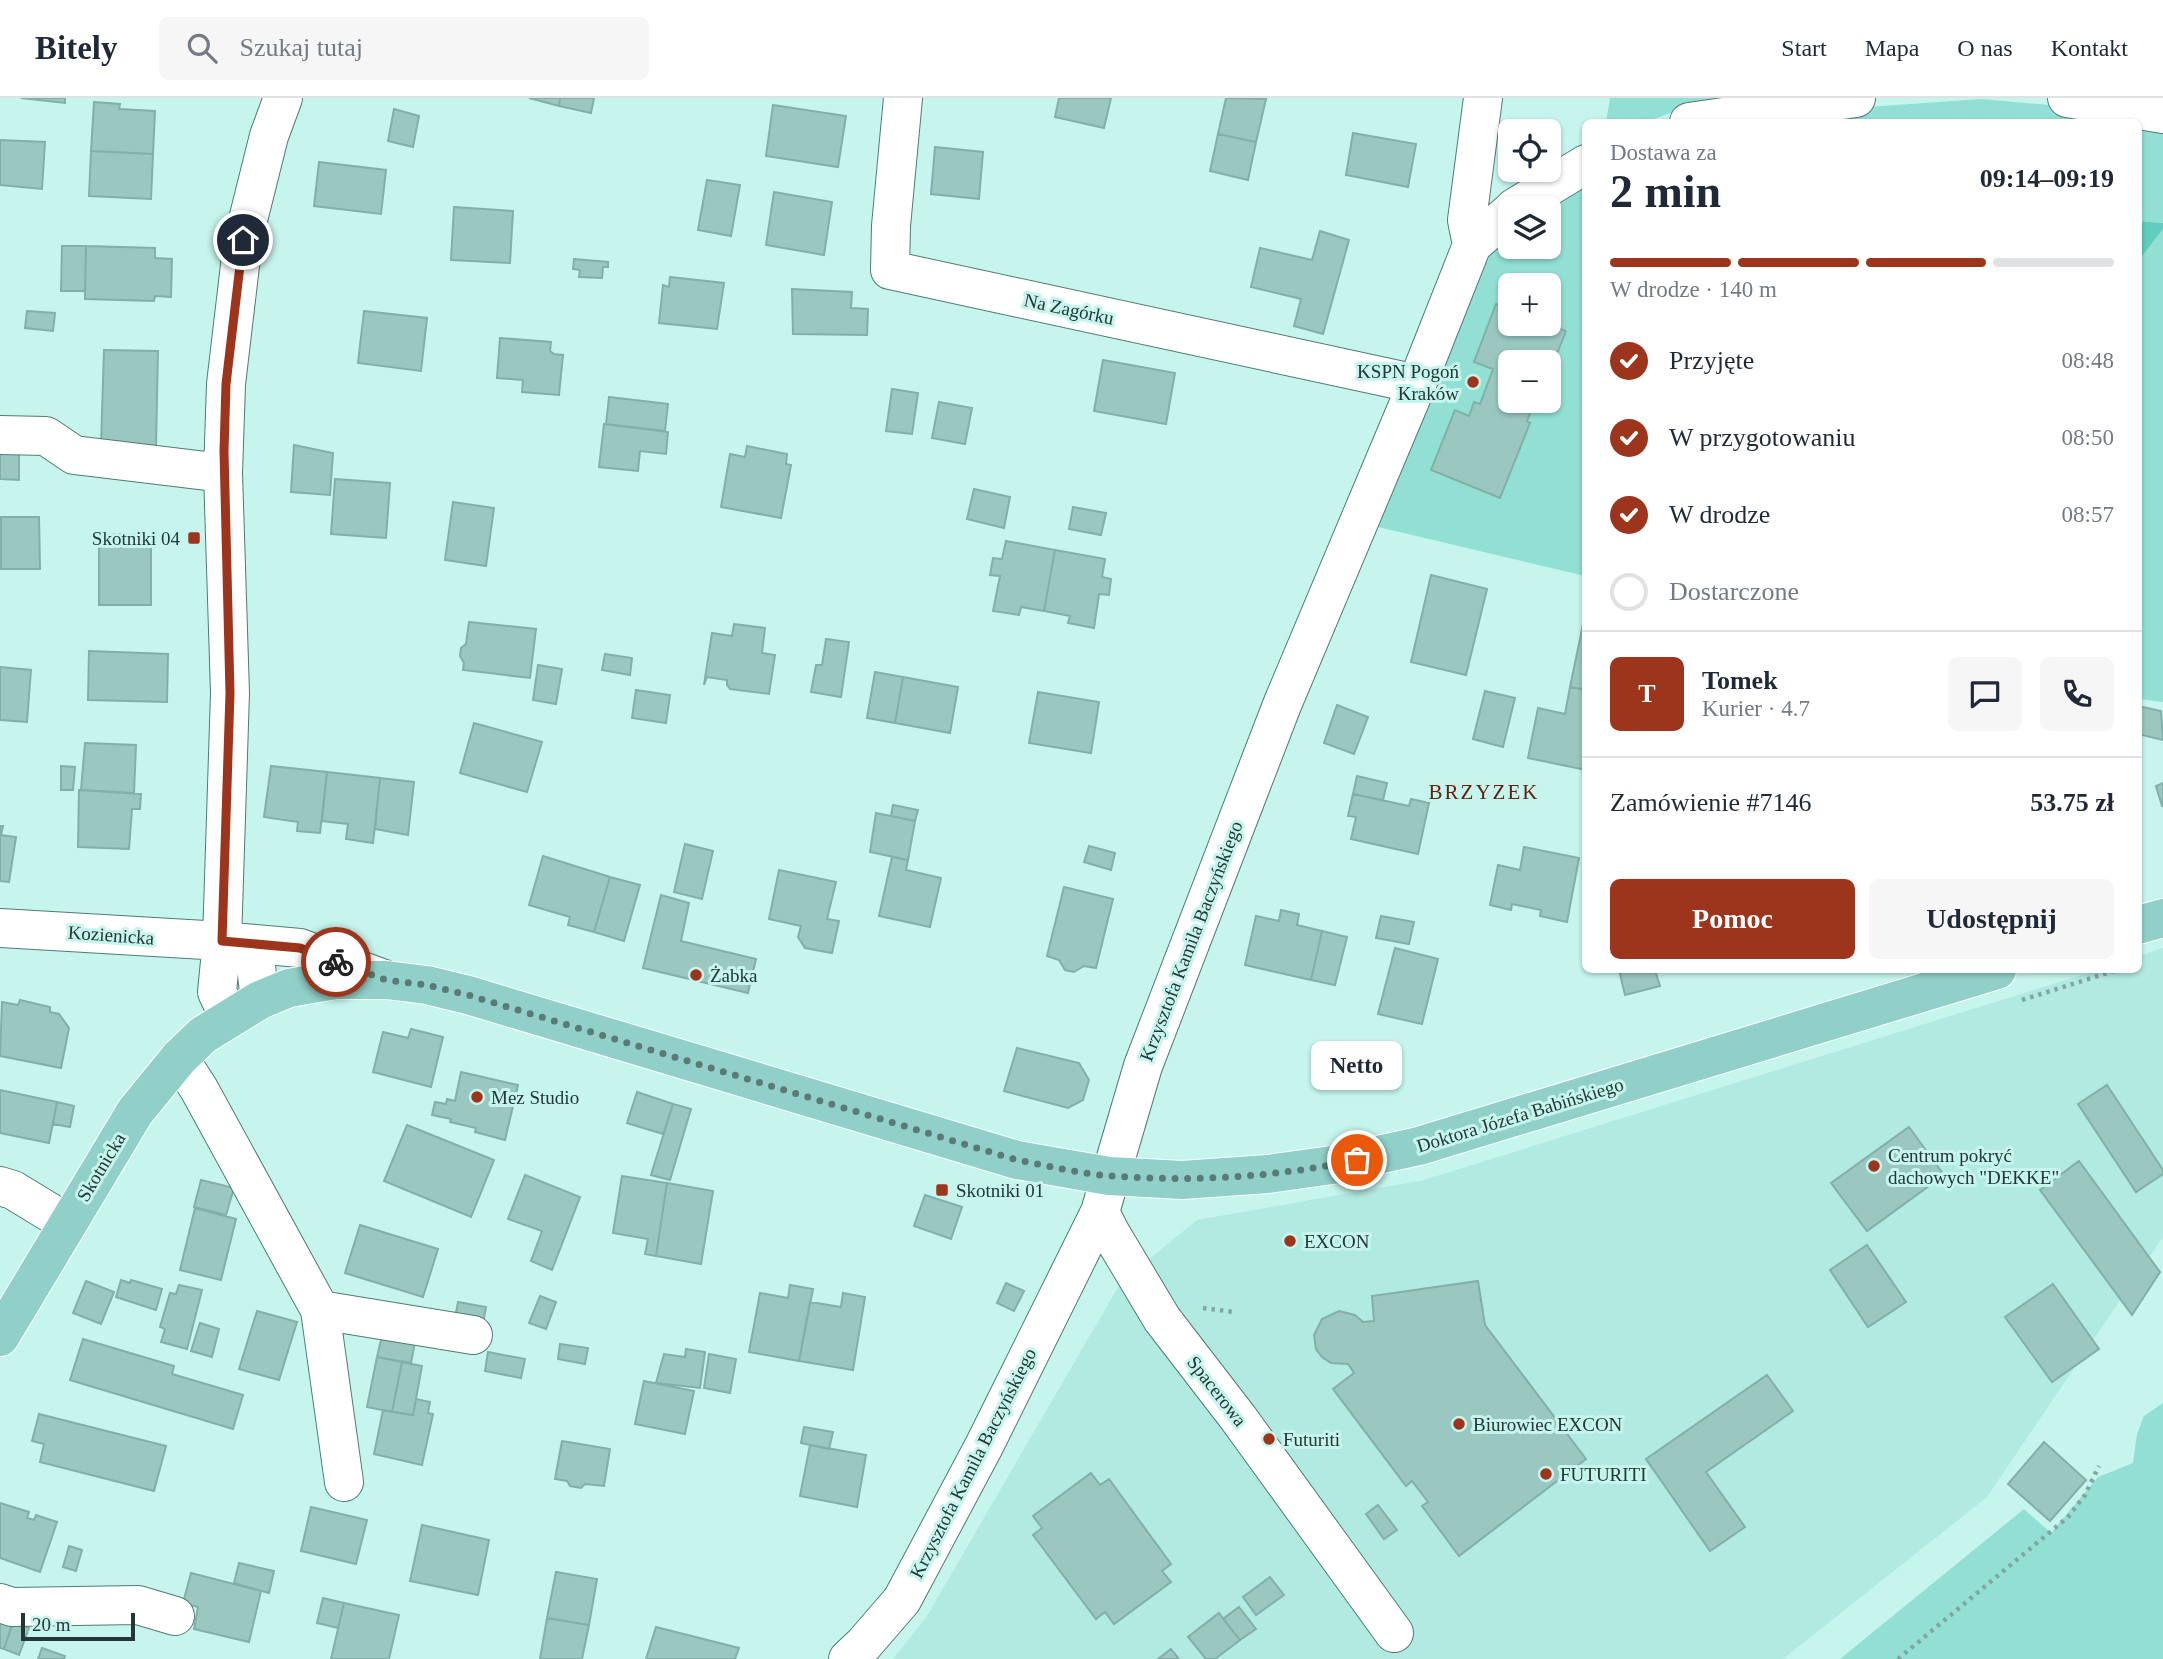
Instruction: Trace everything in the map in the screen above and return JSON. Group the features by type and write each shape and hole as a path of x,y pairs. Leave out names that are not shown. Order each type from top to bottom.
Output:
{"main road":[{"path":"2142,924 2163,918"},
{"name":"Doktora Józefa Babińskiego","path":"386,980 427,985 468,995 1017,1160 1105,1194 1182,1180 1268,1174 1382,1155 1987,973"},
{"name":"Skotnicka","path":"0,1338 135,1112 179,1058 203,1035 244,1009 289,988 323,982 386,980"}],"street":[{"path":"233,942 230,693 223,473 226,384 243,240 269,136 283,98"},
{"name":"Na Zagórku","path":"903,98 891,226 890,270 1417,384"},
{"path":"1472,245 1467,220 1483,98"},
{"path":"1710,119 1856,98"},
{"path":"2067,98 2163,114"},
{"path":"1534,196 1582,166"},
{"name":"Krzysztofa Kamila Baczyńskiego","path":"848,1659 902,1600 984,1446 1105,1194 1143,1066 1282,705 1417,384 1472,245 1498,222"},
{"path":"0,435 46,436 74,455 223,473"},
{"name":"Kozienicka","path":"0,928 233,942"},
{"path":"233,942 300,948 386,980"},
{"path":"233,942 255,958 244,1009"},
{"path":"179,1058 199,1089 320,1310 344,1482"},
{"path":"0,1186 13,1190 67,1223"},
{"name":"Spacerowa","path":"1105,1194 1110,1232 1162,1319 1247,1429 1394,1633"},
{"path":"320,1310 474,1335"},
{"path":"0,1603 12,1607 138,1605 175,1616"}],"path":[{"path":"1898,1659 2068,1517 2085,1495 2099,1466"}],"shaded area":[{"path":"2163,948 2163,1237 1987,1497 1783,1659 893,1659 927,1616 1121,1282 1197,1220 1424,1180 2088,973 2142,973 2142,955"}],"green space":[{"path":"1610,98 1746,98 1686,107 1654,119 1606,119"},
{"path":"1981,99 2094,109 2126,119 1785,119 1839,109"},
{"path":"2142,124 2163,131 2163,223 2142,221"},
{"name":"KSPN Pogoń Kraków","path":"1582,185 1582,575 1374,526 1498,239 1498,259 1561,259 1561,200"},
{"path":"2142,221 2163,223 2163,229 2142,256"},
{"path":"2163,229 2163,702 2142,699 2142,255"},
{"path":"2163,1403 2163,1659 1840,1659 2024,1509 2051,1533 2098,1477 2133,1463 2137,1434 2144,1416"}],"building":[{"path":"21,98 65,98 65,103"},
{"path":"529,98 560,98 559,106"},
{"path":"560,98 594,98 591,113 559,106"},
{"path":"1059,98 1111,98 1104,128 1055,117"},
{"path":"1226,98 1266,99 1256,142 1218,134"},
{"path":"94,102 120,104 119,109 155,111 153,154 91,151"},
{"path":"773,105 846,116 838,167 766,156"},
{"path":"394,109 419,116 413,147 388,141"},
{"path":"1353,133 1416,144 1408,187 1346,175"},
{"path":"1218,134 1256,142 1248,180 1210,171"},
{"path":"0,140 45,142 42,189 0,185"},
{"path":"935,147 983,152 979,199 931,194"},
{"path":"91,151 153,154 151,199 89,196"},
{"path":"319,162 386,170 381,214 314,206"},
{"path":"707,180 740,185 731,236 698,230"},
{"path":"774,192 832,202 824,255 766,245"},
{"path":"454,207 513,211 510,263 451,260"},
{"path":"1320,231 1349,240 1323,334 1294,326 1301,299 1251,287 1260,248 1312,260"},
{"path":"62,246 86,246 85,291 61,291"},
{"path":"86,246 155,248 155,258 172,259 171,297 155,296 154,301 85,299"},
{"path":"574,259 608,262 608,267 603,267 602,278 579,277 580,270 573,269"},
{"path":"670,277 724,283 717,329 659,323 663,285 669,287"},
{"path":"792,289 852,292 851,308 868,309 867,335 793,334"},
{"path":"1496,304 1498,336 1561,336 1561,329 1566,331 1558,350 1498,350 1498,413 1530,413 1527,421 1530,423 1500,498 1431,470 1455,410 1469,416 1474,402 1480,404 1493,369 1474,362"},
{"path":"27,311 55,313 53,331 25,328"},
{"path":"364,311 427,318 421,371 358,363"},
{"path":"500,338 551,342 550,351 563,355 559,395 522,392 523,380 497,378"},
{"path":"104,350 158,351 156,446 101,445"},
{"path":"1103,360 1175,373 1166,424 1094,411"},
{"path":"892,389 918,393 912,434 886,431"},
{"path":"609,397 668,404 665,431 606,424"},
{"path":"939,402 972,408 965,444 932,438"},
{"path":"604,424 668,432 666,454 640,451 638,471 599,467"},
{"path":"294,445 333,453 330,495 291,492"},
{"path":"747,446 787,454 786,464 791,465 781,518 721,507 730,454 745,457"},
{"path":"0,453 19,453 19,480 0,479"},
{"path":"335,479 390,483 386,538 331,534"},
{"path":"974,489 1010,497 1004,528 967,519"},
{"path":"453,502 494,508 486,566 445,560"},
{"path":"1073,507 1106,513 1101,535 1069,529"},
{"path":"1,517 39,517 40,569 1,569"},
{"path":"99,534 151,534 151,605 99,605"},
{"path":"1006,541 1055,550 1044,611 1021,607 1019,615 993,611 1000,576 990,575 993,558 1002,559"},
{"path":"1055,550 1105,559 1102,577 1111,579 1109,595 1099,594 1094,628 1068,623 1070,616 1044,611"},
{"path":"1431,575 1487,589 1466,675 1411,662"},
{"path":"469,622 536,629 530,678 463,670 461,648 466,644"},
{"path":"734,624 765,628 762,653 775,655 769,694 730,689 727,680 707,677 704,685 712,633 732,636"},
{"path":"1582,629 1582,689 1570,687"},
{"path":"826,639 849,642 841,697 811,692 816,665 822,665"},
{"path":"89,651 168,654 167,702 88,700"},
{"path":"605,654 632,658 630,675 602,670"},
{"path":"538,665 562,669 556,704 533,700"},
{"path":"0,667 31,670 27,722 0,720"},
{"path":"875,672 903,677 895,723 867,718"},
{"path":"903,677 958,687 950,733 895,723"},
{"path":"1570,687 1582,689 1582,769 1528,758 1538,708 1565,714"},
{"path":"636,690 670,695 666,723 632,718"},
{"path":"1485,691 1515,698 1503,747 1473,739"},
{"path":"1038,692 1099,702 1091,753 1029,743"},
{"path":"1337,705 1368,717 1354,754 1324,743"},
{"path":"2142,707 2161,711 2163,740 2142,735"},
{"path":"474,723 542,742 527,792 460,773"},
{"path":"85,743 136,745 134,793 81,790"},
{"path":"61,766 75,767 73,790 61,790"},
{"path":"271,766 327,772 320,833 297,831 298,822 264,817"},
{"path":"327,772 380,778 373,843 346,839 348,824 322,821"},
{"path":"1357,776 1387,783 1383,800 1353,794"},
{"path":"380,778 414,782 408,835 375,829"},
{"path":"2163,783 2163,806 2162,806 2156,786"},
{"path":"79,790 141,794 140,809 132,809 129,849 78,847"},
{"path":"1353,794 1409,806 1411,799 1429,803 1418,854 1351,839 1356,817 1348,816"},
{"path":"893,805 918,810 915,821 891,816"},
{"path":"876,813 915,821 908,860 870,852"},
{"path":"0,826 3,826 1,835 16,837 9,882 0,881"},
{"path":"685,844 713,851 702,899 674,892"},
{"path":"1089,846 1115,853 1111,870 1084,862"},
{"path":"1524,847 1579,858 1567,922 1540,916 1541,910 1512,904 1511,910 1490,905 1498,865 1520,870"},
{"path":"543,856 610,877 594,932 568,925 570,917 529,905"},
{"path":"892,857 908,860 906,870 941,878 930,927 879,916"},
{"path":"779,870 836,882 827,919 839,921 832,953 805,948 798,937 801,926 769,919"},
{"path":"610,877 640,885 624,941 594,932"},
{"path":"1064,887 1113,899 1096,968 1084,966 1074,972 1065,970 1059,960 1047,956"},
{"path":"661,895 689,903 681,941 756,959 748,993 643,968"},
{"path":"1281,910 1299,914 1297,925 1322,931 1311,980 1245,965 1256,916 1279,921"},
{"path":"1381,916 1414,922 1409,944 1376,938"},
{"path":"1322,931 1347,937 1335,985 1311,980"},
{"path":"1395,948 1438,959 1422,1024 1378,1014"},
{"path":"1620,973 1656,973 1660,986 1625,995"},
{"path":"20,1000 50,1007 50,1012 59,1014 69,1028 61,1068 0,1056 2,1002 18,1005"},
{"path":"411,1029 443,1037 431,1087 373,1072 383,1032 408,1038"},
{"path":"1017,1048 1079,1063 1089,1080 1083,1100 1068,1108 1004,1091"},
{"path":"461,1072 518,1085 505,1140 475,1132 476,1128 450,1122 451,1119 432,1115 435,1102 446,1104 447,1099 455,1101"},
{"path":"2107,1085 2163,1170 2163,1174 2136,1192 2078,1104"},
{"path":"0,1090 57,1102 49,1143 0,1133"},
{"path":"637,1092 673,1104 663,1134 627,1123"},
{"path":"57,1102 74,1106 70,1127 53,1124"},
{"path":"673,1104 691,1109 670,1180 651,1175"},
{"path":"407,1125 494,1160 471,1217 384,1181"},
{"path":"1909,1127 1944,1175 1867,1231 1831,1183"},
{"path":"2079,1161 2160,1272 2132,1315 2040,1190"},
{"path":"525,1175 580,1197 552,1270 531,1261 542,1231 508,1219"},
{"path":"622,1176 667,1183 656,1256 645,1254 648,1239 613,1233"},
{"path":"201,1180 234,1188 226,1215 194,1207"},
{"path":"667,1183 713,1191 701,1264 656,1256"},
{"path":"925,1195 962,1207 951,1239 914,1226"},
{"path":"195,1208 236,1219 221,1280 180,1270"},
{"path":"360,1225 438,1249 423,1297 345,1273"},
{"path":"1867,1245 1906,1302 1868,1327 1830,1270"},
{"path":"121,1280 130,1283 131,1280 162,1289 156,1310 116,1297"},
{"path":"86,1281 114,1292 101,1324 73,1313"},
{"name":"Biurowiec EXCON","path":"1478,1281 1485,1325 1586,1459 1459,1556 1422,1506 1428,1502 1412,1481 1406,1486 1333,1389 1354,1373 1348,1364 1331,1363 1322,1357 1316,1349 1314,1335 1322,1319 1339,1311 1355,1315 1363,1322 1374,1321 1372,1296"},
{"path":"1006,1283 1024,1291 1014,1311 997,1303"},
{"path":"2053,1284 2099,1349 2052,1382 2005,1317"},
{"path":"179,1285 202,1290 187,1349 161,1342 165,1329 160,1327 170,1293 176,1294"},
{"path":"790,1285 813,1289 799,1361 749,1352 760,1293 788,1298"},
{"path":"843,1293 865,1297 853,1370 799,1361 810,1302 841,1307"},
{"path":"540,1296 556,1302 546,1329 529,1323"},
{"path":"458,1302 486,1307 483,1323 455,1318"},
{"path":"257,1311 297,1322 279,1380 239,1369"},
{"path":"200,1323 219,1329 212,1357 191,1351"},
{"path":"382,1336 415,1342 411,1363 377,1357"},
{"path":"83,1339 174,1366 172,1374 243,1395 233,1429 70,1380"},
{"path":"560,1344 588,1348 585,1364 558,1359"},
{"path":"686,1349 705,1352 700,1388 656,1383 664,1354 685,1357"},
{"path":"488,1352 525,1359 521,1378 485,1371"},
{"path":"709,1354 736,1359 730,1393 704,1388"},
{"path":"377,1357 402,1362 392,1412 367,1407"},
{"path":"402,1362 422,1366 413,1415 392,1412"},
{"path":"1767,1375 1793,1411 1706,1472 1745,1527 1710,1551 1646,1459"},
{"path":"644,1381 694,1391 685,1434 635,1424"},
{"path":"416,1399 430,1402 428,1413 433,1414 422,1465 374,1454 383,1410 413,1415"},
{"path":"39,1414 166,1446 154,1491 40,1462 44,1444 32,1441"},
{"path":"804,1427 833,1432 829,1449 801,1443"},
{"path":"562,1441 610,1449 604,1486 585,1484 581,1488 555,1479"},
{"path":"2044,1442 2086,1480 2050,1521 2008,1484"},
{"path":"810,1445 866,1455 857,1507 800,1496"},
{"path":"1091,1473 1100,1485 1109,1479 1171,1564 1162,1571 1171,1582 1114,1624 1105,1612 1096,1619 1033,1535 1042,1528 1033,1516"},
{"path":"0,1503 29,1512 27,1518 34,1520 36,1515 57,1522 40,1572 0,1558"},
{"path":"1378,1505 1397,1530 1384,1539 1366,1514"},
{"path":"311,1507 367,1520 356,1564 301,1551"},
{"path":"422,1525 489,1540 478,1595 410,1581"},
{"path":"69,1546 82,1550 76,1571 63,1567"},
{"path":"239,1563 274,1571 269,1593 234,1583"},
{"path":"556,1572 597,1579 589,1625 547,1618"},
{"path":"191,1573 261,1591 249,1642 194,1629 198,1607 183,1603"},
{"path":"1270,1577 1284,1595 1256,1615 1243,1597"},
{"path":"323,1598 344,1603 338,1628 317,1623"},
{"path":"344,1603 399,1615 389,1659 331,1659"},
{"path":"1239,1607 1256,1629 1240,1640 1223,1619"},
{"path":"1219,1613 1240,1640 1215,1659 1206,1659 1188,1637"},
{"path":"0,1617 13,1622 4,1649 0,1648"},
{"path":"547,1618 589,1625 582,1659 540,1659"},
{"path":"13,1622 29,1628 19,1655 4,1649"},
{"path":"656,1627 739,1648 735,1659 646,1659"},
{"path":"42,1648 65,1656 64,1659 38,1659"},
{"path":"1171,1649 1179,1659 1158,1659"}],"way so far":[{"path":"336,962 386,980 427,985 468,995 1017,1160 1109,1176 1182,1180 1268,1174 1357,1160"}],"place":[{"name":"KSPN Pogoń Kraków","path":"1473,382"},
{"name":"Skotniki 04","path":"194,538"},
{"name":"Żabka","path":"696,975"},
{"name":"Mez Studio","path":"477,1097"},
{"name":"Netto","path":"1357,1160"},
{"name":"Centrum pokryć dachowych \"DEKKE\"","path":"1874,1166"},
{"name":"Skotniki 01","path":"942,1190"},
{"name":"EXCON","path":"1290,1241"},
{"name":"Biurowiec EXCON","path":"1459,1424"},
{"name":"Futuriti","path":"1269,1439"},
{"name":"FUTURITI","path":"1546,1474"}],"district":[{"name":"BRZYZEK","path":"1484,792"}],"route":[{"path":"243,240 226,384 223,473 230,693 222,941 300,948 336,962"}]}
